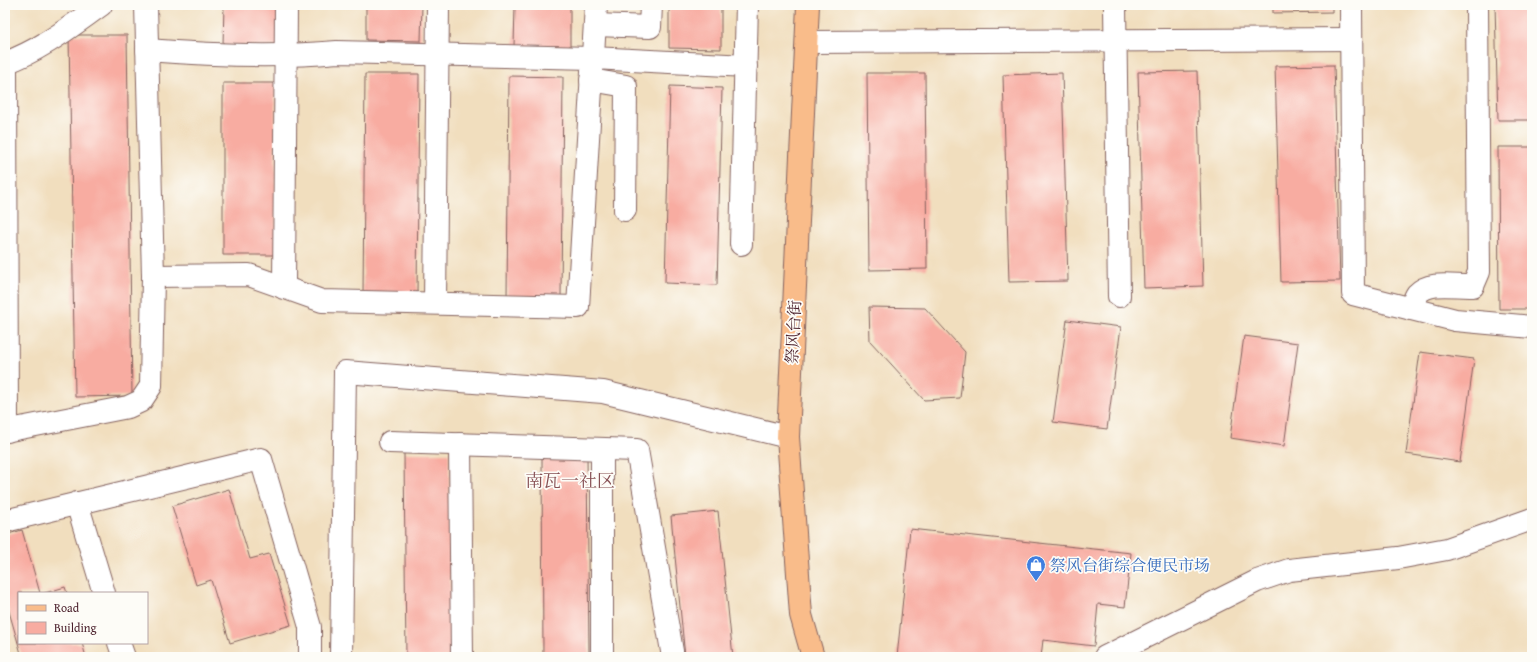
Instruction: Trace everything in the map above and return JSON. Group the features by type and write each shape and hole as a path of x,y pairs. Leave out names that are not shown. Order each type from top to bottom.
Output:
{"main road":[{"name":"祭风台街","path":"808,5 788,437 801,615 813,657"}],"street":[{"path":"101,5 63,32 26,55 5,62 6,431 128,407 141,401 151,386 153,276 146,5"},
{"path":"284,288 286,5"},
{"path":"435,304 438,5"},
{"path":"153,276 248,276 322,301 578,307 596,15 650,27 650,5"},
{"path":"741,244 747,5"},
{"path":"1115,5 1119,296"},
{"path":"1411,309 1416,295 1424,289 1438,285 1458,287 1473,286 1480,272 1478,5"},
{"path":"1354,7 1351,39 1354,294 1455,320 1532,327"},
{"path":"807,42 1351,39"},
{"path":"147,50 190,53 286,55 336,52 593,58 746,66"},
{"path":"591,80 626,86 625,210"},
{"path":"341,657 345,372 604,392 788,437"},
{"path":"390,442 638,450 673,657"},
{"path":"460,444 462,657"},
{"path":"602,449 602,657"},
{"path":"5,521 261,459 310,627 310,657"},
{"path":"77,503 104,592"},
{"path":"1105,657 1257,581 1289,570 1398,558 1447,549 1532,519"},
{"path":"119,644 124,657"}],"building":[{"path":"224,5 279,5 279,46 223,45"},
{"path":"366,5 422,5 421,41 366,40"},
{"path":"515,5 570,5 570,47 514,46"},
{"path":"669,5 721,5 721,49 669,48"},
{"path":"1273,5 1332,5 1332,12 1273,13"},
{"path":"1495,5 1532,5 1532,120 1498,120"},
{"path":"69,35 127,35 132,396 75,397"},
{"path":"1334,65 1340,281 1281,282 1275,66"},
{"path":"1197,71 1203,286 1144,288 1138,72"},
{"path":"867,73 925,73 927,269 869,270"},
{"path":"1062,73 1068,281 1009,282 1003,75"},
{"path":"365,74 419,74 417,295 363,294"},
{"path":"509,76 563,77 561,297 507,297"},
{"path":"223,83 275,83 276,255 223,255"},
{"path":"670,86 722,88 717,285 665,283"},
{"path":"1498,147 1532,147 1532,309 1499,309"},
{"path":"869,307 925,308 965,352 960,398 924,400 870,341"},
{"path":"1067,320 1121,327 1107,429 1053,422"},
{"path":"1244,336 1298,343 1284,446 1230,438"},
{"path":"1420,352 1474,359 1460,462 1406,454"},
{"path":"404,453 449,453 451,657 406,657"},
{"path":"587,455 589,657 543,657 542,456"},
{"path":"229,489 250,559 269,554 291,625 230,643 211,580 196,585 172,506"},
{"path":"718,511 733,657 685,657 671,516"},
{"path":"910,529 1131,553 1125,607 1098,604 1094,646 1043,640 1041,657 897,657"},
{"path":"22,530 40,592 18,592 18,643 8,608 5,609 5,535"},
{"path":"65,587 67,592 48,592"},
{"path":"18,644 82,644 86,657 22,657"}],"place":[{"name":"祭风台街综合便民市场","path":"1036,582"}],"district":[{"name":"南瓦一社区","path":"570,480"}]}
